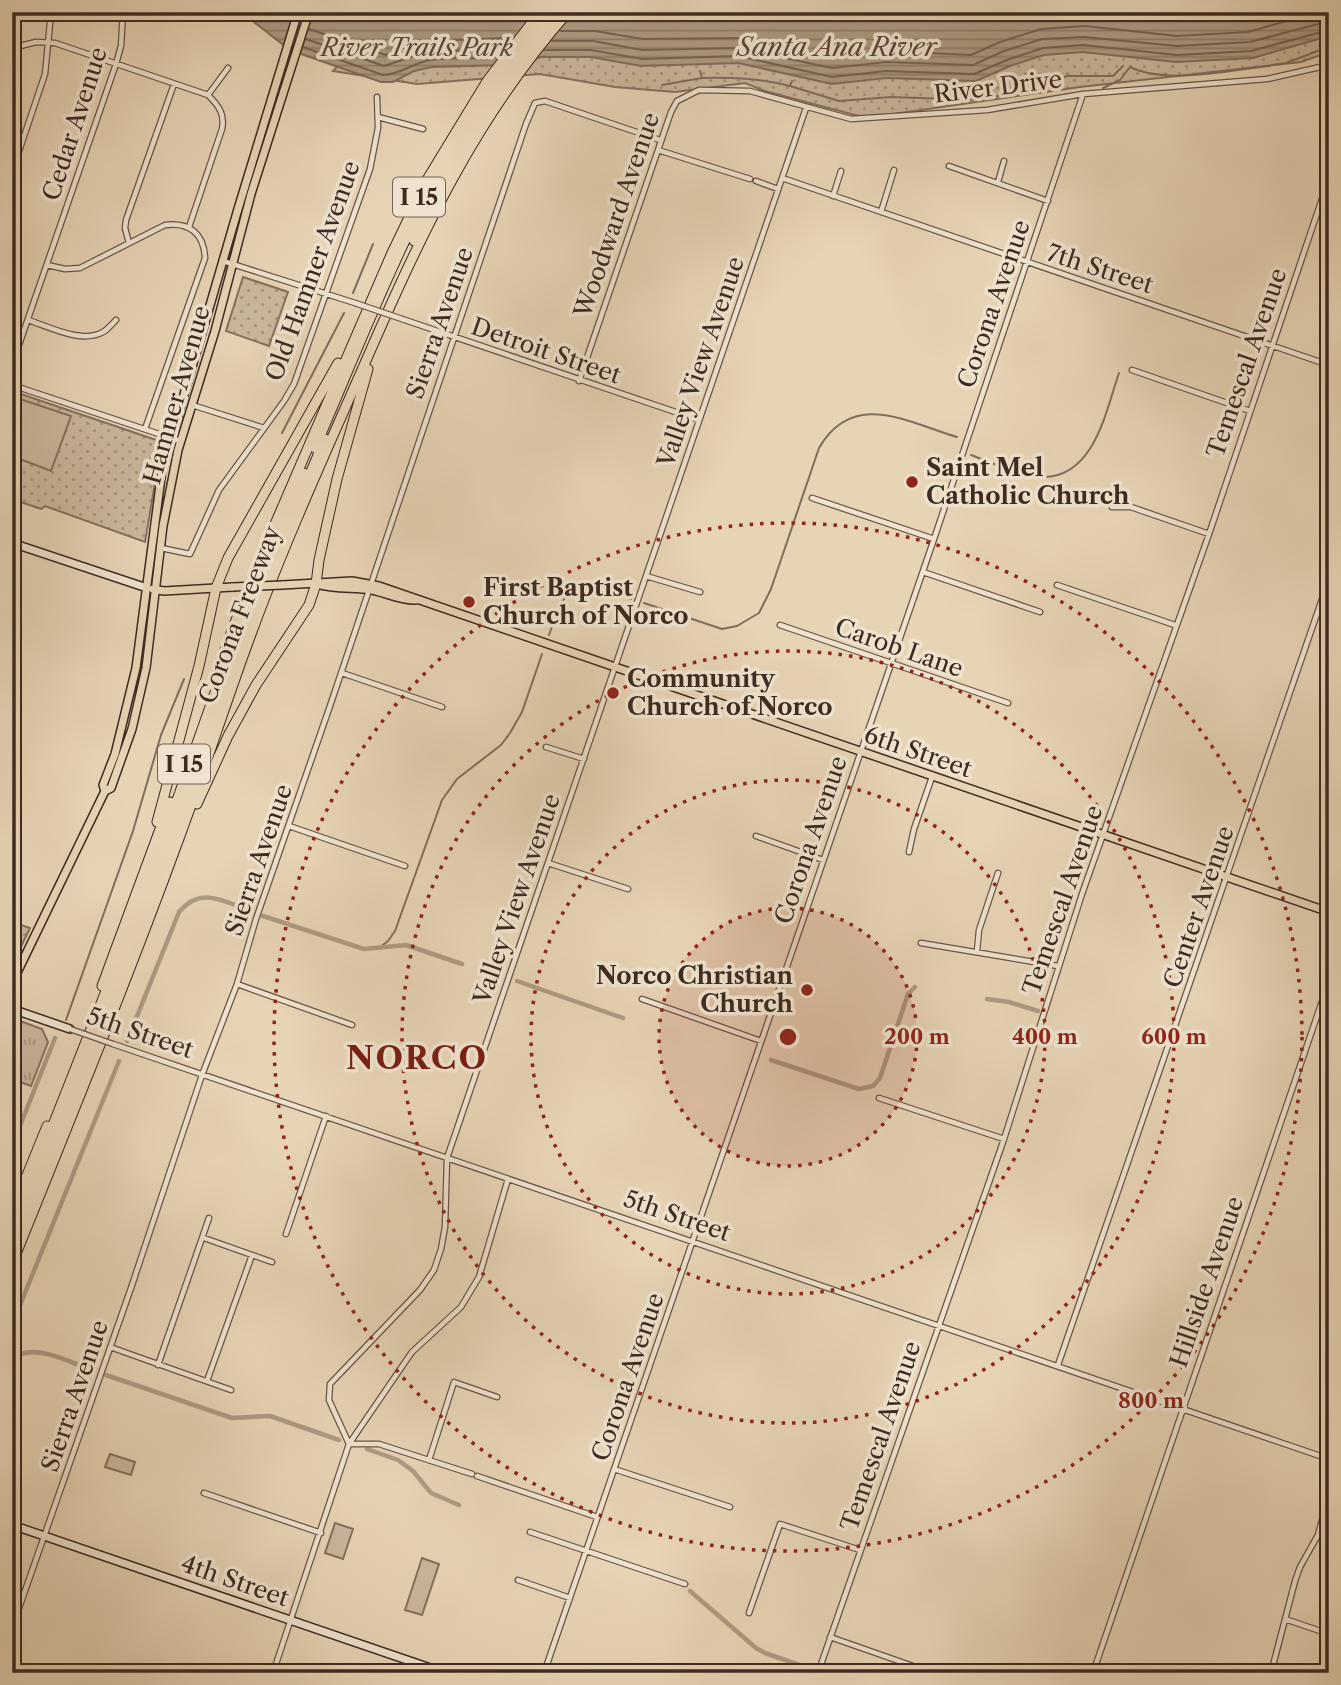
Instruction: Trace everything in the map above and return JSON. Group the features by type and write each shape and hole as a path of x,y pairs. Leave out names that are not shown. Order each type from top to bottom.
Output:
{"highway":[{"name":"Corona Freeway","path":"12,1212 97,1001 237,617 363,319 428,178 498,84 540,12"},
{"path":"12,1246 172,841 254,608 304,487 429,208 498,84 550,12"},
{"path":"12,1229 141,902 223,670 263,567 421,206 468,122 559,12"},
{"name":"Corona Freeway","path":"12,1264 115,1008 181,834 255,624 409,263 446,188 480,129 498,84 568,12"},
{"path":"134,900 159,815 216,588 228,558 363,319"},
{"path":"181,834 256,685 309,605 316,584 337,479 381,327"}],"main road":[{"name":"Hamner Avenue","path":"12,982 105,791 103,785 117,744 140,647 160,478 298,12"},
{"name":"Hamner Avenue","path":"105,791 111,789 123,756 146,668 170,481 180,441 251,194 309,12"},
{"name":"6th Street","path":"147,588 157,590 316,584 330,588 370,587 412,597 1329,912"},
{"path":"140,647 144,650 142,665 146,668"}],"street":[{"name":"Cedar Avenue","path":"12,365 116,64 121,46 123,12"},
{"path":"12,172 45,74 51,13"},
{"path":"12,48 48,42 208,95 218,105 223,123 189,227"},
{"name":"River Drive","path":"677,101 699,90 750,91 851,119 987,110 1083,94 1267,79 1329,65"},
{"path":"208,95 228,68"},
{"path":"129,243 126,220 174,84"},
{"name":"Corona Avenue","path":"544,1673 923,572 1083,94"},
{"name":"Old Hamner Avenue","path":"161,548 190,554 219,490 294,384 370,169 375,148 377,97"},
{"name":"Sierra Avenue","path":"12,1628 202,1074 237,984 260,907 535,103 545,101 660,140"},
{"name":"Woodward Avenue","path":"579,381 660,140 677,101"},
{"name":"Valley View Avenue","path":"349,1444 329,1400 330,1384 420,1290 434,1270 445,1227 447,1158 806,108"},
{"path":"378,117 423,129"},
{"path":"657,150 750,179"},
{"path":"998,182 1004,162"},
{"path":"949,166 1048,201"},
{"path":"881,212 894,170"},
{"path":"833,196 841,171"},
{"name":"7th Street","path":"782,178 1329,365"},
{"name":"Temescal Avenue","path":"818,1673 1004,1139 1058,966 1209,534 1329,178"},
{"path":"756,181 778,189"},
{"path":"47,265 65,269 80,268 165,226 177,224 189,227 200,237 205,258 145,429"},
{"name":"Detroit Street","path":"223,261 326,293 699,421"},
{"path":"28,320 78,335 91,335 104,331 116,320"},
{"path":"1132,370 1250,411"},
{"path":"12,384 180,441"},
{"path":"192,405 264,428"},
{"path":"812,498 934,539"},
{"path":"1112,507 1131,507 1209,534"},
{"path":"12,543 147,588"},
{"path":"923,572 1040,612"},
{"path":"646,576 699,592"},
{"name":"Center Avenue","path":"1058,1365 1329,579"},
{"path":"1057,585 1175,625"},
{"name":"Carob Lane","path":"780,625 1008,703"},
{"path":"342,673 442,707"},
{"path":"546,747 584,760"},
{"path":"909,852 932,777"},
{"path":"289,826 405,866"},
{"path":"756,836 822,860"},
{"path":"548,863 628,889"},
{"path":"977,951 979,930 998,873"},
{"path":"921,943 1058,966"},
{"path":"237,984 352,1025"},
{"name":"Hillside Avenue","path":"1093,1673 1328,986"},
{"path":"642,999 761,1041"},
{"name":"5th Street","path":"12,1009 1329,1459"},
{"path":"879,1098 1004,1139"},
{"path":"286,1234 326,1116"},
{"path":"273,1673 349,1444 412,1352 461,1307 479,1277 508,1179"},
{"path":"158,1365 209,1218"},
{"path":"204,1238 272,1262"},
{"path":"207,1381 252,1255"},
{"path":"110,1348 231,1390"},
{"path":"429,1460 454,1382 497,1397"},
{"path":"349,1444 379,1444 597,1517"},
{"path":"614,1469 730,1507"},
{"path":"204,1493 321,1533"},
{"path":"1271,1673 1300,1567 1318,1535 1329,1494"},
{"path":"749,1613 780,1524 860,1550"},
{"name":"4th Street","path":"12,1525 445,1673"},
{"path":"530,1532 685,1584"},
{"path":"518,1580 570,1598"},
{"path":"1285,1619 1329,1634"},
{"path":"830,1637 933,1673"}],"green space":[{"name":"Santa Ana River","path":"387,12 1329,12 1329,52 1301,62 1080,87 866,118 765,91 745,83 675,92 615,87 540,74 417,84 333,71"},
{"path":"243,277 288,292 269,346 226,331"},
{"path":"12,391 162,442 145,542 45,506 41,509 12,499"},
{"path":"14,397 71,416 51,471 12,456"},
{"path":"12,922 30,928 12,965"},
{"path":"12,1018 42,1029 48,1042 31,1086 12,1079"},
{"path":"110,1454 135,1462 131,1475 105,1467"},
{"path":"335,1523 353,1529 343,1559 325,1553"},
{"path":"422,1558 439,1564 422,1615 405,1610"}],"water":[{"name":"Santa Ana River","path":"241,12 1329,12 1329,36 1253,58 1176,62 1083,52 1044,55 976,81 886,78 832,84 738,63 641,66 591,57 542,57 512,65 432,67 414,71 393,82 381,82 290,50"}],"waterway":[{"path":"1272,65 1286,63 1328,47"},
{"path":"1058,79 1067,76 1113,76 1123,66"},
{"path":"1103,88 1120,80 1130,67 1145,72 1180,76 1270,66"},
{"path":"662,85 702,78 700,71"},
{"path":"702,78 746,79 790,86"},
{"path":"792,81 790,86 839,101 891,97 979,100 1018,92 1024,83"},
{"path":"353,293 373,244"},
{"path":"282,433 344,313"},
{"path":"971,455 1026,475 1044,477 1061,474 1075,466 1096,438 1119,373"},
{"path":"644,603 722,629 737,626 759,613 771,589 819,448 833,430 848,419 864,415 882,415 900,418 957,437"},
{"path":"549,635 563,601 576,587 597,588 631,599"},
{"path":"379,948 395,931 442,800 457,779 501,745 510,733 522,712 542,654"},
{"path":"66,1020 133,831 161,735 184,679"},
{"path":"127,1041 179,912 187,904 205,897 223,900 251,911"},
{"path":"263,916 364,949 406,945 462,964"},
{"path":"517,981 623,1018"},
{"path":"771,1060 859,1089 873,1086 880,1078 908,994 915,987"},
{"path":"987,999 1009,1002 1038,1011"},
{"path":"12,1146 55,1038"},
{"path":"12,1325 119,1061"},
{"path":"12,1359 21,1354 42,1353 94,1371"},
{"path":"106,1375 232,1418 270,1416 339,1440"},
{"path":"367,1449 398,1460 413,1471 431,1493 459,1505"},
{"path":"690,1591 756,1648 814,1670"}],"place":[{"name":"Saint Mel Catholic Church","path":"912,482"},
{"name":"First Baptist Church of Norco","path":"469,602"},
{"name":"Community Church of Norco","path":"613,693"},
{"name":"Norco Christian Church","path":"807,990"}],"district":[{"name":"NORCO","path":"417,1058"}],"park label":[{"name":"River Trails Park","path":"417,48"}]}
